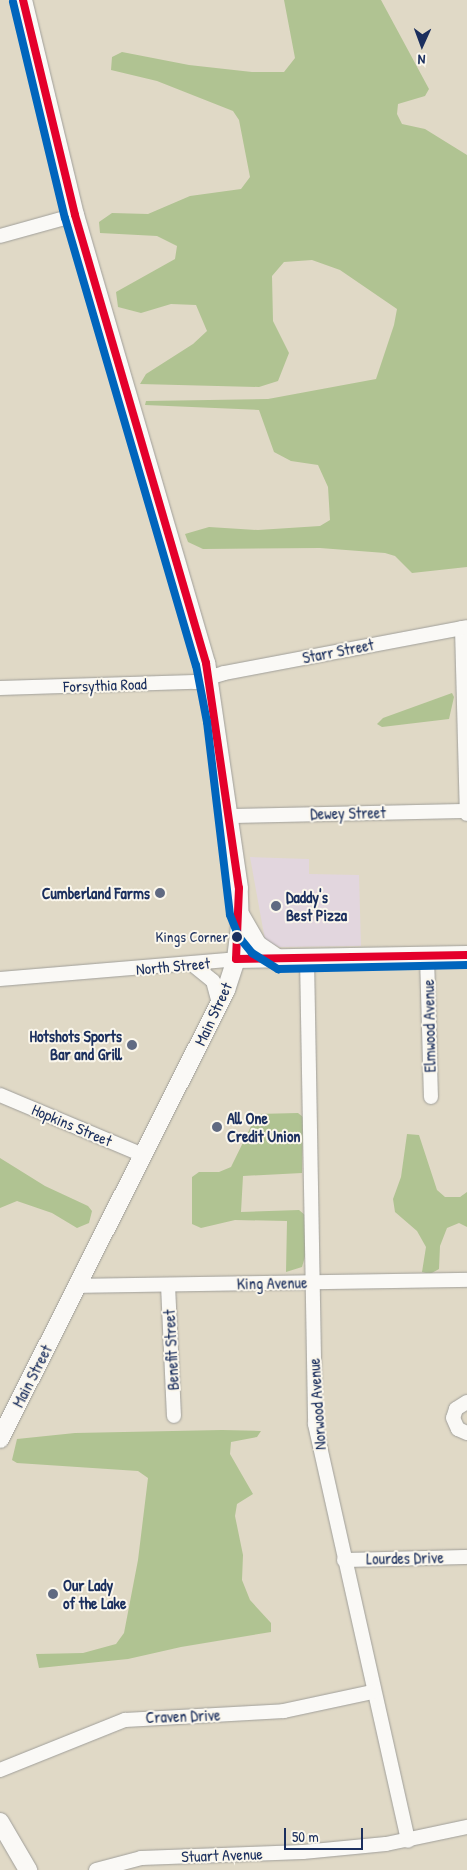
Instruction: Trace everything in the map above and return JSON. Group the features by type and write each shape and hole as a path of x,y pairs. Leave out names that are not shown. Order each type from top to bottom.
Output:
{"main road":[{"name":"Main Street","path":"2,1430 77,1286 219,1003 236,959 240,914 229,816 209,678 75,215 25,0"},
{"path":"240,914 248,933 258,945 279,959"},
{"name":"North Street","path":"236,959 467,955"},
{"path":"0,1822 22,1868"}],"street":[{"path":"0,236 75,215"},
{"path":"465,627 467,812"},
{"name":"Starr Street","path":"209,678 465,627"},
{"name":"Forsythia Road","path":"0,688 195,682 209,678"},
{"name":"Dewey Street","path":"229,816 467,812"},
{"name":"Elmwood Avenue","path":"427,956 431,1097"},
{"name":"Norwood Avenue","path":"307,958 315,1424 373,1692 408,1841"},
{"name":"North Street","path":"0,979 236,959"},
{"path":"192,964 213,981 219,1003"},
{"name":"Hopkins Street","path":"0,1095 143,1155"},
{"name":"King Avenue","path":"77,1286 467,1280"},
{"name":"Benefit Street","path":"168,1285 174,1416"},
{"path":"467,1402 456,1409 453,1418 456,1426 467,1433"},
{"name":"Lourdes Drive","path":"344,1560 467,1557"},
{"name":"Craven Drive","path":"4,1767 124,1720 284,1711 373,1692"},
{"name":"Stuart Avenue","path":"96,1870 141,1858 303,1852 408,1841 467,1828"}],"shaded area":[{"path":"250,857 309,859 309,874 359,875 361,946 279,947 265,940"}],"green space":[{"path":"284,0 381,0 429,89 425,96 398,104 397,114 402,124 425,129 467,155 467,567 412,573 395,556 385,553 320,548 203,549 188,542 185,534 209,527 258,530 320,526 330,520 328,487 318,465 291,461 274,452 259,410 145,405 146,401 268,399 376,379 394,325 397,309 340,270 312,260 284,262 272,276 273,321 289,353 278,381 259,387 140,384 146,374 193,344 207,331 196,305 171,304 141,313 118,307 116,292 175,259 177,246 157,236 100,233 99,222 112,213 148,214 190,196 241,189 250,177 239,120 233,111 157,81 111,70 112,57 122,52 189,65 252,72 284,72 295,58"},
{"path":"452,693 454,697 449,719 382,727 377,724 383,718"},
{"path":"298,1113 303,1117 302,1173 243,1176 241,1212 299,1210 305,1215 306,1253 302,1267 286,1272 287,1221 235,1220 201,1228 192,1224 192,1177 199,1172 219,1172 231,1167 257,1114"},
{"path":"407,1134 419,1135 437,1190 445,1197 460,1197 467,1192 467,1227 459,1223 447,1228 440,1246 439,1269 430,1274 422,1272 426,1247 417,1231 395,1212 393,1199 401,1177"},
{"path":"0,1158 45,1186 88,1206 92,1211 89,1223 77,1228 52,1213 17,1201 0,1208"},
{"path":"261,1431 257,1437 231,1442 230,1454 253,1494 237,1504 235,1516 243,1555 242,1580 250,1600 271,1623 271,1632 181,1647 128,1659 39,1668 36,1654 83,1653 116,1644 124,1633 138,1560 148,1478 138,1471 17,1463 12,1460 17,1439 75,1433"}],"transit line":[{"path":"23,0 75,215 206,663 239,888 236,959 467,955"},
{"path":"13,2 65,218 196,665 207,722 230,915 239,937 252,953 278,969 467,965"}],"place":[{"name":"Cumberland Farms","path":"160,893"},
{"name":"Daddy's Best Pizza","path":"276,906"},
{"name":"Kings Corner","path":"237,937"},
{"name":"Hotshots Sports Bar and Grill","path":"132,1045"},
{"name":"All One Credit Union","path":"217,1127"},
{"name":"Our Lady of the Lake","path":"53,1594"}]}
